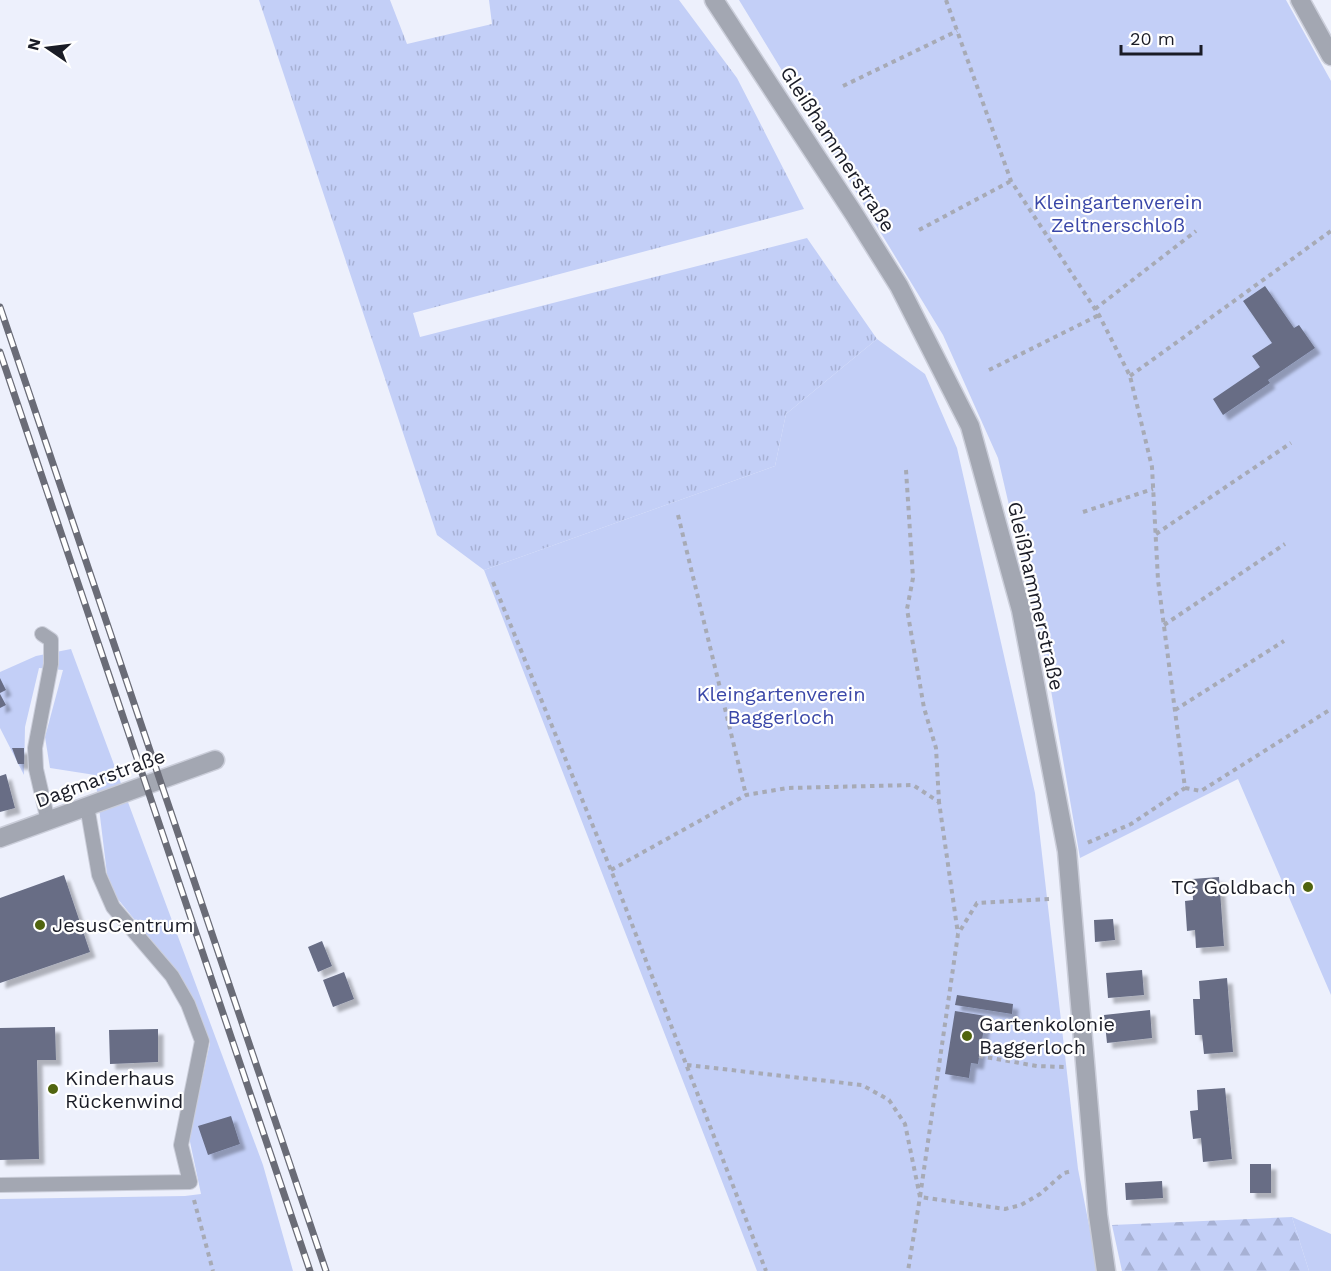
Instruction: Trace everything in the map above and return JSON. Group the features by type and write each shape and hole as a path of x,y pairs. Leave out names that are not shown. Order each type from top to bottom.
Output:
{"street":[{"name":"Gleißhammerstraße","path":"714,0 899,286 970,426 1021,610 1067,851 1098,1215 1106,1271"},
{"path":"1300,0 1331,56"},
{"name":"Dagmarstraße","path":"0,838 215,760"}],"lane":[{"path":"42,634 51,640 51,664 35,748 36,769 48,821"},
{"path":"0,1185 190,1182 181,1145 202,1041 188,1004 172,976 113,907 99,874 87,806"}],"path":[{"path":"946,0 1011,181 1099,315 1130,376 1152,468 1158,580 1185,788"},
{"path":"843,86 957,31"},
{"path":"919,230 1011,181"},
{"path":"1095,309 1196,231"},
{"path":"1130,376 1331,231"},
{"path":"989,370 1099,315"},
{"path":"1156,534 1291,443"},
{"path":"906,470 913,578 907,609 924,708 936,748 939,802 958,934 908,1271"},
{"path":"1083,512 1153,489"},
{"path":"678,515 746,795"},
{"path":"1164,625 1285,544"},
{"path":"493,582 612,870 766,1271"},
{"path":"1175,710 1284,641"},
{"path":"1067,851 1131,824 1185,788 1201,791 1331,709"},
{"path":"612,870 746,795 788,788 913,786 939,802"},
{"path":"958,934 977,903 1071,898"},
{"path":"979,1056 1060,1068"},
{"path":"687,1065 862,1085 889,1100 905,1124 920,1197"},
{"path":"920,1197 1005,1209 1021,1205 1040,1194 1064,1173 1095,1167"},
{"path":"190,1182 213,1271"}],"green space":[{"path":"259,0 390,0 407,44 492,24 489,0 679,0 737,78 804,209 413,313 420,337 807,238 877,339 786,414 775,466 484,570 437,535"},
{"name":"Kleingartenverein Zeltnerschloß","path":"739,0 1286,0 1331,81 1331,995 1238,779 1080,858 1048,673 998,458 943,335"},
{"name":"Kleingartenverein Baggerloch","path":"877,339 925,374 957,448 1035,793 1078,1169 1098,1271 757,1271 484,570 775,466 786,414"},
{"path":"71,649 263,1165 293,1271 0,1271 0,1199 201,1194 189,1137 210,1043 181,977 117,898 107,874 95,775 50,768 45,737 63,670 39,668 25,727 24,775 0,728 0,672 36,656"},
{"path":"1292,1217 1309,1271 1122,1271 1112,1225"},
{"path":"1292,1217 1331,1234 1331,1271 1309,1271"}],"building":[{"path":"1265,286 1294,328 1299,325 1315,348 1268,380 1270,383 1223,415 1213,399 1260,367 1252,356 1272,343 1243,301"},
{"path":"0,678 6,690 0,693"},
{"path":"0,694 6,705 0,708"},
{"path":"12,748 24,748 24,764 18,764"},
{"path":"6,774 15,808 0,812 0,776"},
{"name":"JesusCentrum","path":"64,875 90,952 0,983 0,898"},
{"path":"1219,877 1224,946 1196,948 1195,930 1187,931 1185,901 1193,900 1192,879"},
{"path":"1113,919 1115,940 1095,942 1094,920"},
{"path":"322,941 332,966 318,972 308,947"},
{"path":"1142,970 1144,995 1108,998 1106,973"},
{"path":"344,972 354,999 333,1007 323,980"},
{"path":"1227,978 1233,1052 1204,1054 1202,1035 1195,1035 1193,999 1200,999 1199,981"},
{"path":"957,995 1013,1004 1012,1014 955,1005"},
{"path":"1150,1010 1152,1038 1107,1043 1104,1015"},
{"name":"Gartenkolonie Baggerloch","path":"955,1011 986,1016 978,1064 971,1063 969,1078 945,1074"},
{"path":"55,1027 56,1060 37,1060 39,1159 0,1160 0,1028"},
{"path":"158,1029 158,1062 110,1064 109,1030"},
{"path":"1225,1088 1232,1159 1203,1162 1201,1138 1193,1139 1190,1111 1198,1110 1197,1090"},
{"path":"231,1116 240,1144 208,1155 198,1126"},
{"path":"1250,1164 1271,1164 1271,1193 1250,1193"},
{"path":"1162,1181 1163,1198 1126,1200 1125,1183"}],"railway":[{"path":"0,307 326,1271"},
{"path":"0,352 310,1271"}],"place":[{"name":"TC Goldbach","path":"1308,887"},
{"name":"JesusCentrum","path":"40,925"},
{"name":"Gartenkolonie Baggerloch","path":"967,1036"},
{"name":"Kinderhaus Rückenwind","path":"53,1089"}]}
